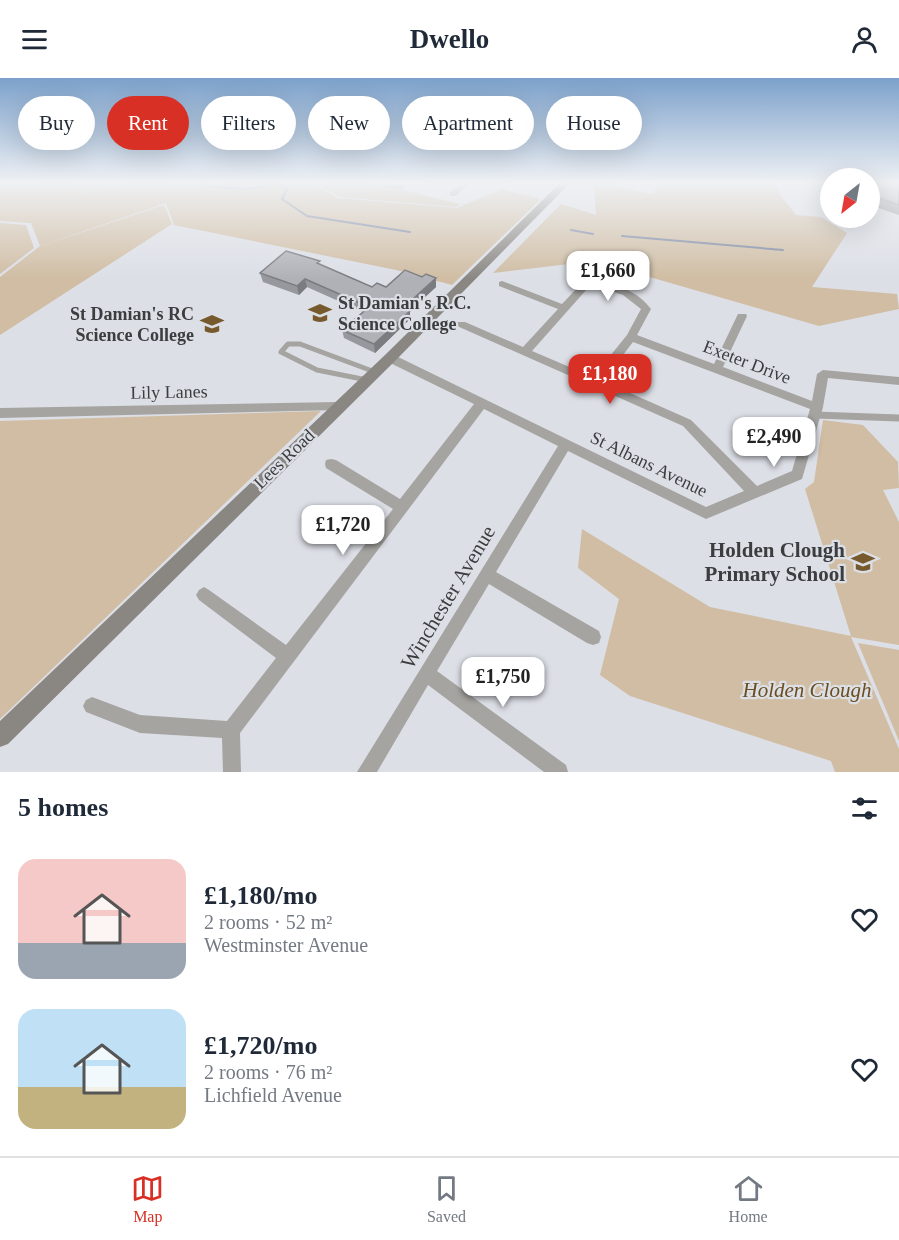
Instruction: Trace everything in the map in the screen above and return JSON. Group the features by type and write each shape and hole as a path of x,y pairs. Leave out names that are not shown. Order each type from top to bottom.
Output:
{"main road":[{"name":"Lees Road","path":"0,736 390,358 534,214"}],"street":[{"path":"502,284 563,308"},
{"path":"525,352 584,286 591,284 636,297 646,309 631,337 595,383"},
{"path":"717,369 742,316"},
{"path":"461,324 687,423 755,493"},
{"name":"Exeter Drive","path":"631,337 717,369 816,411"},
{"name":"St Albans Avenue","path":"390,358 706,513 797,475 816,411 823,374 899,381"},
{"path":"232,772 231,730 482,403"},
{"name":"Lily Lanes","path":"0,413 338,406"},
{"name":"Winchester Avenue","path":"366,772 566,443"},
{"path":"330,464 402,507"},
{"path":"486,574 592,637"},
{"path":"204,595 287,656"},
{"path":"426,673 559,772"},
{"path":"92,706 140,724 231,730"}],"lane":[{"path":"288,344 300,344 371,376 328,373 281,352 288,344"},
{"path":"816,411 840,418 868,416 899,418"}],"green space":[{"path":"0,214 133,214 40,246 31,223 0,221"},
{"path":"136,214 168,214 172,224 0,335 0,277 40,246"},
{"path":"170,214 525,214 452,285 396,270 174,225"},
{"path":"551,214 796,214 820,217 820,228 839,228 847,233 812,287 897,294 899,309 819,326 594,261 493,273"},
{"path":"0,223 26,225 34,248 0,274"},
{"path":"321,411 0,719 0,421"},
{"name":"Holden Clough","path":"823,420 863,425 898,462 899,488 883,490 899,522 899,645 851,637 899,749 899,772 835,772 831,761 630,696 600,675 619,599 578,568 582,529 710,607 851,636 805,489 814,482"},
{"path":"858,643 899,650 899,741"}],"building":[{"path":"286,251 320,261 317,263 372,287 377,283 386,287 405,270 422,277 426,274 436,278 403,308 410,311 374,344 342,330 369,307 305,279 297,286 260,273"}],"waterway":[{"path":"305,214 410,232"},
{"path":"571,230 593,234"},
{"path":"622,236 783,250"}],"place":[{"name":"St Damian's R.C. Science College","path":"320,313"},
{"name":"St Damian's RC Science College","path":"212,324"},
{"name":"Holden Clough Primary School","path":"863,562"}]}
